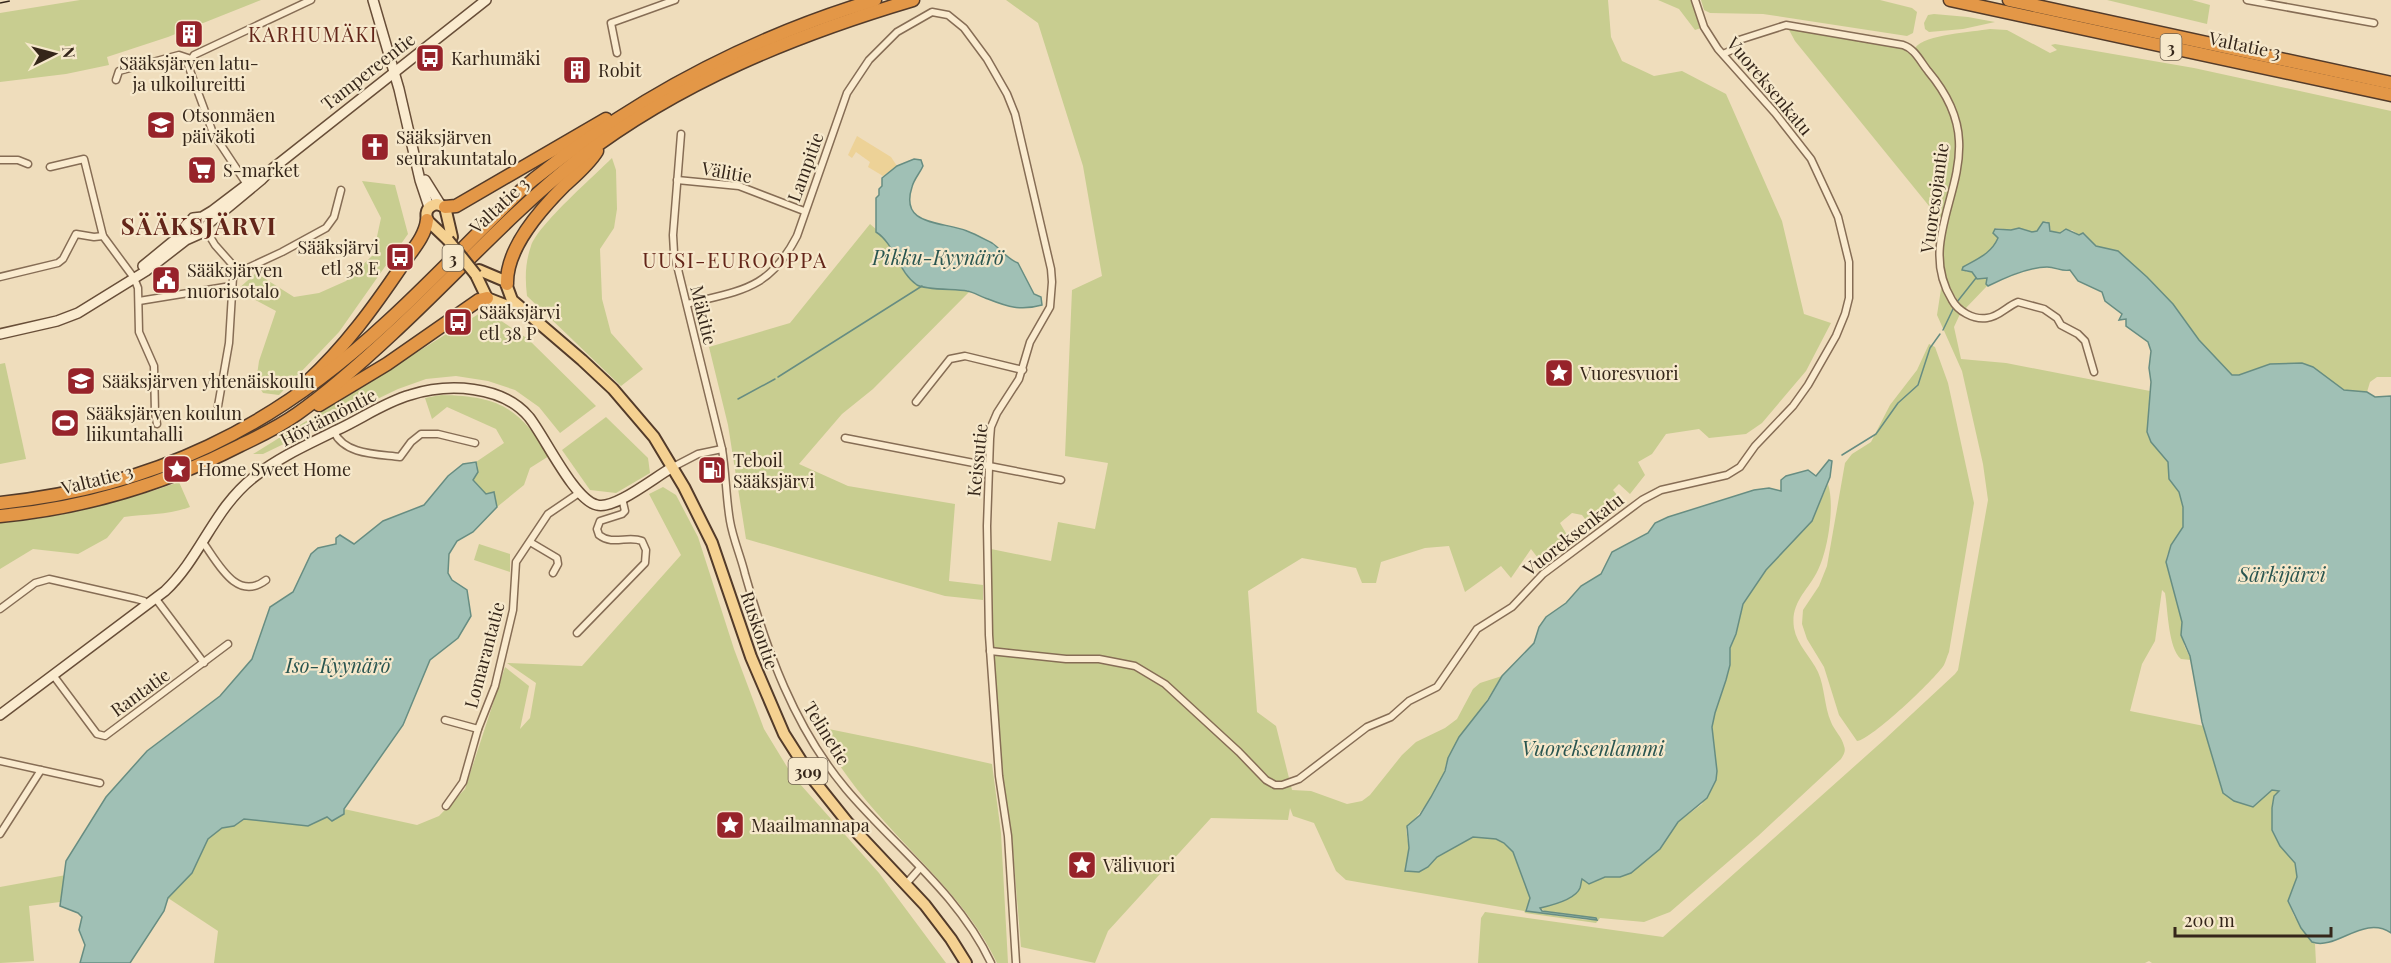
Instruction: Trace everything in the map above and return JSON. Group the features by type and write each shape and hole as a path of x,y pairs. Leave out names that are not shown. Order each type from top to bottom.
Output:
{"highway":[{"name":"Valtatie 3","path":"0,503 84,490 166,466 225,439 285,405 334,369 386,324 532,181 622,114 728,56 807,22 875,0"},
{"name":"Valtatie 3","path":"0,516 78,504 137,489 203,464 297,415 393,333 523,206 602,142 668,100 731,67 810,34 913,0"},
{"name":"Valtatie 3","path":"1950,0 2391,95"},
{"name":"Valtatie 3","path":"2009,0 2391,83"},
{"path":"285,405 362,324 421,237 435,209 456,206 595,124 622,114"},
{"path":"507,287 507,266 513,252 560,191 594,157 602,142"},
{"path":"297,415 312,409 387,364 479,300 493,300"}],"main road":[{"name":"309","path":"435,209 450,239 477,272 493,300"},
{"name":"309","path":"435,209 450,239"},
{"name":"309","path":"477,272 501,279 507,287"},
{"path":"493,300 507,296 507,287"},
{"name":"Ruskontie","path":"507,287 512,300 613,389 654,437 673,467 712,543 751,657 784,734 812,778 841,814 936,918 966,963"},
{"name":"Ruskontie","path":"493,300 524,312"}],"street":[{"path":"116,80 119,71 179,55 191,59 311,0"},
{"path":"373,0 393,72"},
{"name":"Tampereentie","path":"0,334 72,316 101,301 146,272 203,228 249,186 486,0"},
{"path":"617,53 611,23 675,0"},
{"name":"Vuoreksenkatu","path":"990,651 1066,659 1099,659 1135,666 1165,684 1266,780 1275,785 1282,785 1299,779 1367,727 1391,717 1408,701 1437,687 1477,628 1512,607 1549,568 1642,500 1661,490 1735,472 1760,440 1793,406 1836,336 1849,298 1849,262 1838,217 1811,159 1775,112 1723,54 1704,27 1695,0"},
{"path":"2247,0 2374,24"},
{"name":"Lampitie","path":"687,304 744,289 762,281 776,270 797,236 847,93 869,60 897,32 932,12"},
{"name":"Keissutie","path":"932,12 948,15 955,20 976,43 1007,94 1015,114 1048,252 1052,282 1050,307 1029,342 1023,370 991,427 987,526 990,651 999,776 1008,836 1016,963"},
{"name":"Vuoresojantie","path":"1723,54 1732,50 1736,41 1786,25 1903,45 1911,50 1938,82 1959,135 1957,165 1943,224 1940,262 1940,277 1948,295 1960,310 1980,318 1993,317 2018,302 2044,309 2057,318 2061,325 2078,334 2085,341 2094,372"},
{"path":"191,59 189,71 213,132 249,186"},
{"name":"309","path":"393,72 420,173 435,209"},
{"name":"Mäkitie","path":"681,134 673,235 674,253 722,449"},
{"path":"50,167 84,159 103,236 134,278 138,288 139,332 154,366 157,424"},
{"path":"0,160 18,160 28,164"},
{"name":"Välitie","path":"677,180 739,186 804,211"},
{"path":"218,406 229,343 233,277 326,228 334,217 341,190"},
{"name":"Tampereentie","path":"134,278 143,266 189,225 193,218 203,228"},
{"path":"189,225 191,231 203,228 239,272"},
{"path":"0,277 58,263 63,259 76,234 103,236"},
{"path":"139,301 231,286"},
{"path":"916,402 950,359 956,357 965,356 1023,370"},
{"name":"Höytämöntie","path":"0,715 176,581 227,504 252,478 278,461 409,395 453,388 502,397 523,410 579,493"},
{"path":"334,432 342,444 351,450 400,457 411,442 421,434 438,434 475,443"},
{"path":"845,438 1061,480"},
{"path":"579,493 588,501 600,506 609,505 698,454 722,449"},
{"name":"Telinetie","path":"722,449 730,523 764,634 795,712 821,756 846,789 945,893 968,924 991,963"},
{"name":"Lomarantatie","path":"446,806 463,782 478,729 495,686 510,627 516,589 516,562 548,514 579,493"},
{"path":"577,633 645,563 646,550 642,542 636,539 613,541 599,535 597,530 600,520 622,514 625,511 622,498"},
{"path":"202,541 222,571 234,582 245,586 257,585 266,580"},
{"path":"530,542 557,558 558,564 553,573"},
{"path":"0,609 35,583 49,579 137,598 144,601 146,606"},
{"path":"156,598 204,663"},
{"name":"Rantatie","path":"53,675 98,734 105,736 228,644"},
{"path":"445,720 478,729"},
{"path":"0,761 100,783"},
{"path":"0,834 41,770"},
{"path":"906,884 920,868"}],"green space":[{"path":"80,0 261,0 168,37 107,57 109,65 66,74 0,82 0,13"},
{"path":"1006,0 1608,0 1611,37 1622,61 1654,76 1682,71 1726,94 1782,221 1804,314 1831,323 1806,371 1762,423 1746,434 1709,438 1699,429 1666,434 1652,454 1638,462 1645,475 1630,494 1619,484 1613,490 1623,502 1591,527 1582,515 1572,513 1560,523 1570,540 1541,562 1531,549 1511,578 1501,566 1465,592 1449,546 1425,548 1381,562 1376,583 1362,583 1356,568 1302,558 1248,591 1257,712 1276,726 1292,790 1311,791 1347,804 1362,801 1370,795 1402,755 1416,742 1445,728 1457,719 1473,689 1480,683 1502,676 1446,764 1436,790 1406,829 1409,848 1406,872 1413,870 1417,872 1426,868 1437,857 1466,839 1486,836 1504,843 1513,852 1530,898 1526,911 1587,920 1597,918 1545,911 1540,908 1580,886 1582,878 1589,884 1605,877 1620,877 1631,873 1678,822 1702,804 1714,785 1717,771 1712,727 1718,698 1730,665 1730,648 1743,604 1766,570 1812,521 1828,484 1831,515 1825,551 1818,570 1797,604 1793,619 1801,645 1818,672 1832,725 1845,748 1841,759 1758,836 1670,912 1644,922 1600,918 1596,923 1525,913 1346,880 1336,871 1314,823 1293,816 1290,808 1288,820 1211,818 1108,931 1095,963 1021,947 1012,839 1001,772 992,634 991,549 1051,561 1058,522 1095,529 1108,463 1065,456 1072,290 1102,276 1083,166 1038,23"},
{"path":"1658,0 1692,0 1701,28 1695,30 1679,9"},
{"path":"1701,0 1880,0 1912,8 1917,12 1913,33 1907,36 1763,14 1710,13 1704,10"},
{"path":"2107,0 2192,0 2210,5 2207,24"},
{"path":"1928,15 1995,22 1963,29 1929,32 1925,29 1924,23"},
{"path":"1788,28 1902,48 1921,63 1930,74 1951,112 1957,136 1957,155 1953,178 1941,218 1795,41"},
{"path":"1990,29 2007,30 2050,53 2057,50 2051,45 2055,44 2194,68 2391,111 2391,377 2377,377 2370,382 2367,392 2344,390 2302,363 2270,364 2239,375 2232,375 2199,340 2173,304 2120,253 2096,246 2084,233 2079,235 2072,230 2063,230 2060,233 2051,231 2046,221 2035,232 2019,228 2011,230 1996,228 1993,233 1998,238 1993,246 1979,259 1970,263 1966,272 1972,272 1976,279 1988,279 1987,286 1964,310 1945,281 1941,261 1944,230 1959,160 1954,112 1915,48 1920,43 1939,37"},
{"path":"612,158 616,170 617,209 614,228 600,249 602,299 611,333 643,369 621,386 527,296 526,283 528,259 536,237 580,188"},
{"path":"362,181 395,185 408,234 339,332 279,395 263,393 256,382 259,361 276,311 237,290 256,273 294,297 319,293 346,281 373,255 381,218"},
{"path":"870,224 884,236 896,253 904,272 918,286 970,291 873,389 842,414 799,464 848,486 955,504 949,581 983,585 983,600 945,596 746,539 728,425 709,347 790,323"},
{"path":"1941,289 1960,314 1954,327 1961,359 2006,363 2150,391 2147,432 2168,462 2169,479 2179,492 2184,512 2183,527 2167,555 2166,562 2182,622 2184,645 2191,660 2181,659 2173,646 2165,593 2162,590 2155,641 2142,664 2130,711 2204,726 2221,788 2253,807 2272,790 2278,790 2279,792 2274,796 2272,808 2272,830 2280,846 2295,863 2297,877 2288,901 2294,916 2315,944 2316,963 2152,963 2149,961 2145,963 1478,963 1481,918 1485,912 1663,937 1885,739 1958,670 1988,500 1983,464 1962,371 1937,315"},
{"path":"485,310 528,339 596,406 560,433 539,407 515,390 488,381 456,376 426,379 398,389 263,454 253,454"},
{"path":"1929,344 1935,347 1948,383 1974,503 1949,652 1944,665 1916,695 1875,731 1857,741 1839,715 1824,667 1807,639 1802,624 1803,610 1819,586 1827,566 1845,463 1852,454 1871,442 1890,405 1917,370"},
{"path":"5,363 26,459 0,464 0,364"},
{"path":"441,395 478,398 505,407 527,426 549,456 530,468 524,485 497,507 494,492 486,494 473,480 478,466 476,462 504,443 496,429 447,407 432,419 425,398"},
{"path":"606,417 648,458 650,473 616,493 590,490 562,450"},
{"path":"179,482 190,507 165,513 124,517 107,538 78,554 33,549 0,569 0,523 91,508"},
{"path":"663,487 676,495 698,537 734,649 764,729 792,775 879,873 946,963 214,963 218,931 168,898 192,873 208,839 222,828 234,826 244,819 308,826 344,809 417,825 439,816 465,789 505,667 529,686 520,729 530,718 536,683 507,663 582,666 681,555 649,494"},
{"path":"479,544 510,554 510,572 474,560"},
{"path":"814,726 992,764 1001,833 1008,963 997,963 972,921 942,883 867,802 843,771"},
{"path":"66,875 60,902 29,906 34,961 0,963 0,887"}],"sand":[{"path":"857,136 891,157 897,166 883,176 868,167 870,162 856,152 852,158 848,155"}],"water":[{"name":"Pikku-Kyynärö","path":"914,159 921,160 923,166 913,184 910,200 917,216 967,231 992,243 1018,263 1034,294 1041,297 1042,305 1028,308 1015,307 962,290 921,287 905,273 888,244 876,232 876,198 882,186 882,178 897,166"},
{"name":"Särkijärvi","path":"2043,222 2049,223 2050,231 2060,233 2066,229 2079,235 2083,233 2096,246 2118,251 2173,304 2199,340 2232,375 2239,375 2270,364 2302,363 2313,367 2344,390 2367,392 2375,397 2391,396 2391,933 2381,928 2371,928 2331,942 2312,942 2301,928 2288,901 2297,877 2295,863 2280,846 2272,830 2274,796 2279,791 2272,790 2253,807 2234,801 2223,793 2202,722 2190,656 2181,635 2182,622 2166,562 2171,545 2183,527 2183,507 2179,492 2169,479 2168,462 2151,442 2147,432 2151,382 2149,368 2151,351 2148,342 2126,326 2126,319 2119,320 2122,314 2105,301 2102,292 2078,281 2070,270 2047,267 2032,269 1988,286 1987,278 1977,279 1972,272 1962,270 1963,267 1992,248 1998,238 1993,233 1995,229 2019,228 2032,232 2037,231"},
{"name":"Vuoreksenlammi","path":"1829,460 1832,461 1830,477 1812,521 1766,570 1743,604 1730,648 1730,665 1712,727 1717,771 1716,780 1707,798 1678,822 1660,849 1631,873 1620,877 1605,877 1589,884 1582,879 1580,888 1573,896 1562,902 1540,908 1542,911 1596,918 1597,920 1526,911 1530,898 1513,852 1496,839 1473,837 1437,857 1428,867 1419,872 1405,871 1409,848 1407,826 1420,815 1431,797 1459,737 1488,700 1502,676 1534,643 1539,627 1546,617 1566,603 1581,586 1601,574 1612,552 1648,533 1655,523 1668,517 1754,490 1769,488 1781,491 1781,480 1786,476 1808,470 1816,476"},
{"name":"Iso-Kyynärö","path":"476,462 478,472 473,480 486,494 494,492 497,507 473,532 457,541 449,554 448,573 452,580 467,590 471,616 458,638 430,660 403,725 344,809 344,814 332,821 327,817 308,826 244,819 234,826 222,828 208,839 192,873 168,898 164,911 130,963 80,963 85,945 79,930 82,917 60,906 66,861 106,797 147,751 220,696 252,659 270,607 293,592 311,554 318,548 336,544 336,538 340,535 354,544 383,521 424,505 448,476 463,464"}],"waterway":[{"path":"1957,302 1976,278"},
{"path":"778,377 922,286"},
{"path":"1943,330 1954,307"},
{"path":"1842,455 1876,434 1898,403 1918,385 1930,348 1940,334"},
{"path":"738,399 775,379"}],"railway":[{"path":"0,3 15,0"}],"place":[{"name":"Sääksjärven latu- ja ulkoilureitti","path":"189,34"},
{"name":"Karhumäki","path":"430,58"},
{"name":"Robit","path":"577,70"},
{"name":"Otsonmäen päiväkoti","path":"161,125"},
{"name":"Sääksjärven seurakuntatalo","path":"375,147"},
{"name":"S-market","path":"202,170"},
{"name":"Sääksjärvi etl 38 E","path":"400,257"},
{"name":"Sääksjärven nuorisotalo","path":"166,280"},
{"name":"Sääksjärvi etl 38 P","path":"458,322"},
{"name":"Vuoresvuori","path":"1559,373"},
{"name":"Sääksjärven yhtenäiskoulu","path":"81,381"},
{"name":"Sääksjärven koulun liikuntahalli","path":"65,423"},
{"name":"Home Sweet Home","path":"177,469"},
{"name":"Teboil Sääksjärvi","path":"712,470"},
{"name":"Maailmannapa","path":"730,825"},
{"name":"Välivuori","path":"1082,865"}],"district":[{"name":"KARHUMÄKI","path":"313,33"},
{"name":"SÄÄKSJÄRVI","path":"199,225"},
{"name":"UUSI-EUROOPPA","path":"735,259"}]}
